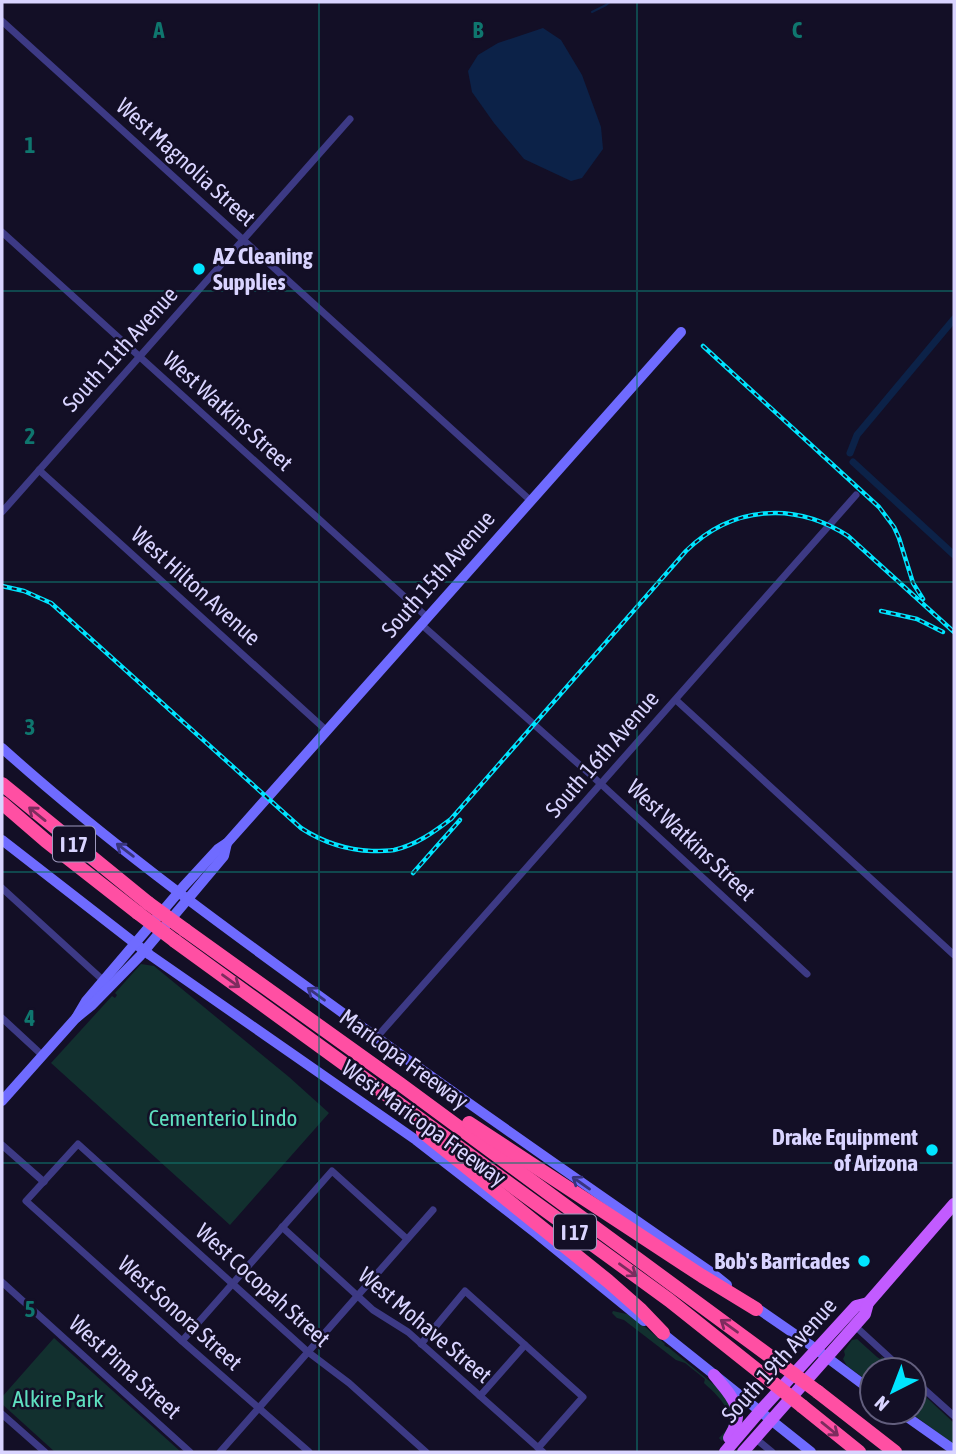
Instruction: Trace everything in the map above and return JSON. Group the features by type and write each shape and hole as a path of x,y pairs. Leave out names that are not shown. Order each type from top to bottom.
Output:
{"highway":[{"name":"Maricopa Freeway","path":"2,784 143,908"},
{"name":"Maricopa Freeway","path":"2,803 46,841 180,935 375,1086 669,1300 859,1452"},
{"name":"Maricopa Freeway","path":"180,935 400,1084 818,1392 895,1452"},
{"path":"400,1084 431,1099 756,1309"},
{"path":"375,1086 384,1101 608,1282 663,1333"}],"main road":[{"name":"South 15th Avenue","path":"2,1101 76,1018 92,1006 134,943 224,856 227,843 681,332"},
{"name":"West Maricopa Freeway","path":"2,748 104,835 183,896 376,1038 584,1186 711,1272 756,1309 858,1381"},
{"name":"West Maricopa Freeway","path":"2,840 145,951 416,1140 811,1452"},
{"name":"South 15th Avenue","path":"106,983 145,951 183,896"},
{"name":"South 19th Avenue","path":"743,1452 855,1326 865,1314 868,1303 954,1204"},
{"name":"South 19th Avenue","path":"725,1452 856,1306 868,1303"},
{"path":"714,1375 737,1405 738,1414 735,1429 718,1452"},
{"path":"920,1426 954,1450"}],"street":[{"name":"West Magnolia Street","path":"2,22 531,501"},
{"name":"South 11th Avenue","path":"2,512 350,119"},
{"name":"West Watkins Street","path":"2,232 807,974"},
{"name":"West Hilton Avenue","path":"39,470 327,731"},
{"name":"South 16th Avenue","path":"376,1038 856,495"},
{"path":"676,700 954,955"},
{"path":"2,888 106,983"},
{"path":"2,1018 43,1055"},
{"name":"West Cocopah Street","path":"44,1182 78,1144 232,1285 426,1452"},
{"path":"2,1145 44,1182"},
{"path":"182,1341 332,1171 407,1239"},
{"name":"West Sonora Street","path":"44,1182 26,1201 309,1452"},
{"path":"219,1452 433,1210"},
{"name":"West Mohave Street","path":"282,1227 373,1310 401,1327 540,1450"},
{"name":"West Pima Street","path":"2,1282 190,1452"},
{"path":"421,1344 465,1292 525,1345 583,1397 540,1450"},
{"path":"855,1326 888,1356"},
{"path":"480,1396 525,1345"},
{"path":"928,1393 954,1416"},
{"path":"2,1414 45,1452"},
{"path":"756,1438 772,1452"}],"green space":[{"name":"Cementerio Lindo","path":"141,964 154,966 329,1113 230,1225 51,1063 112,996 115,998 115,993"},
{"path":"613,1311 631,1315 732,1402 731,1429 722,1441 719,1438 727,1429 729,1416 723,1403 704,1383 705,1379 624,1320 617,1318"},
{"name":"Alkire Park","path":"54,1338 181,1452 55,1452 2,1404 2,1397"},
{"path":"857,1339 876,1356 858,1356 858,1374 847,1366 843,1359 844,1351 852,1340"},
{"path":"928,1399 954,1423 954,1445 928,1426"}],"water":[{"path":"543,28 561,40 582,75 601,127 603,149 582,178 571,181 524,159 472,92 468,71 478,55 498,43"}],"waterway":[{"path":"592,12 610,2"},
{"path":"850,453 857,435 954,319"},
{"path":"853,462 954,555"}],"railway":[{"path":"703,346 879,507 894,527 913,583 923,599"},
{"path":"2,586 24,591 51,603 301,828 335,845 372,851 394,850 410,845 451,819 686,551 704,536 743,517 764,514 806,517 848,536 954,632"},
{"path":"881,611 917,619 943,632"},
{"path":"413,873 460,820"}],"place":[{"name":"AZ Cleaning Supplies","path":"199,269"},
{"name":"Drake Equipment of Arizona","path":"932,1150"},
{"name":"Bob's Barricades","path":"864,1261"}]}
